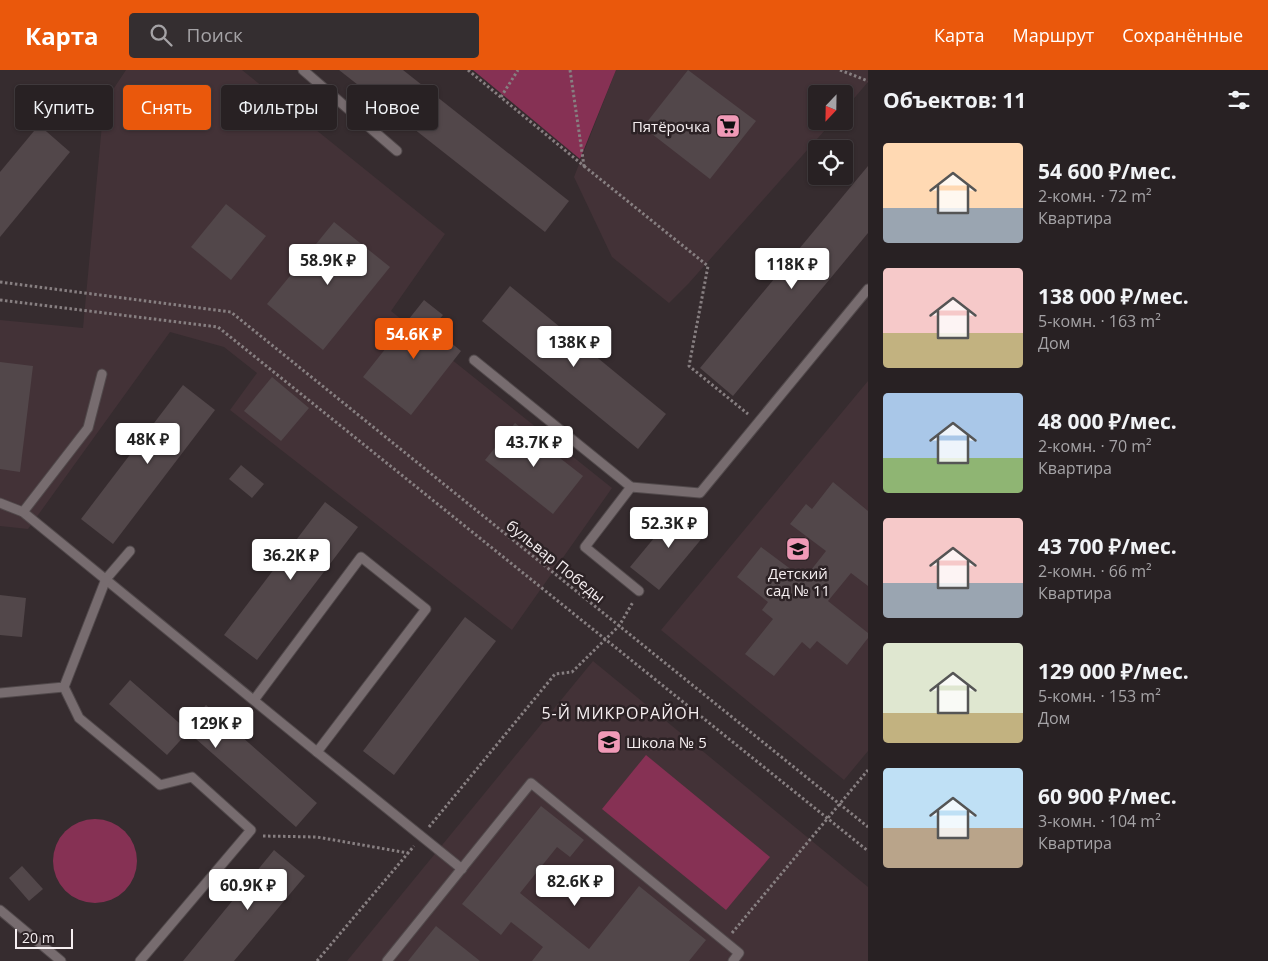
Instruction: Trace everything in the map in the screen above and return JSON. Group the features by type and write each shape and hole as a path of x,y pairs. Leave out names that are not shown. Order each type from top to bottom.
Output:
{"lane":[{"path":"303,70 397,151"},
{"path":"474,360 631,487 700,493 868,288"},
{"path":"23,512 88,428 102,374"},
{"path":"631,487 585,547 639,591"},
{"path":"0,503 23,512 462,869"},
{"path":"130,551 106,579 64,687 80,718 160,785 192,777 251,830 140,961"},
{"path":"254,700 361,557 426,609 317,752"},
{"path":"0,693 64,687"},
{"path":"387,961 531,783 739,953 733,961"},
{"path":"0,910 62,961"}],"path":[{"path":"468,70 708,266 689,366 758,422"},
{"path":"501,97 518,70"},
{"path":"570,70 584,166"},
{"path":"840,70 868,80"},
{"name":"бульвар Победы","path":"0,282 231,312 868,828"},
{"path":"0,300 218,327 868,851"},
{"path":"317,961 422,837 555,674 572,672 606,640 619,626 639,591"},
{"path":"725,942 868,770"},
{"path":"245,836 317,837 408,853"}],"shaded area":[{"path":"126,70 242,70 261,85 221,85 221,130 316,130 445,234 391,311 612,488 512,630 230,410 257,373 224,347 170,332 28,529 0,526 0,320 83,328 101,130 113,130 113,90"},
{"path":"473,70 616,70 580,159"},
{"path":"616,70 868,70 868,82 853,100 853,85 808,85 808,130 825,130 816,140 808,140 808,149 669,303 612,257 574,177"},
{"name":"Детский сад № 11","path":"868,381 868,751 844,780 661,630"},
{"name":"Школа № 5","path":"593,661 868,887 868,961 347,961"},
{"path":"646,755 770,857 726,910 602,809"},
{"path":"95,819 111,822 125,831 134,845 137,861 134,877 125,891 111,900 95,903 79,900 65,891 56,877 53,861 56,845 65,831 79,822"}],"building":[{"path":"339,70 403,70 422,85 358,85"},
{"path":"688,70 756,121 710,179 643,127"},
{"path":"438,98 569,201 545,232 415,130 438,130"},
{"path":"35,130 45,130 70,152 0,237 0,172"},
{"path":"868,166 868,233 733,396 700,368"},
{"path":"226,204 266,236 231,280 191,247"},
{"path":"334,222 390,267 323,350 267,304"},
{"path":"510,286 666,414 638,449 482,321"},
{"path":"424,300 443,315 437,322 449,331 444,337 461,351 411,415 363,377"},
{"path":"0,362 33,366 20,472 0,469"},
{"path":"272,377 309,408 281,441 244,411"},
{"path":"183,385 215,410 113,544 81,519"},
{"path":"515,423 583,476 553,514 485,460"},
{"path":"241,465 264,484 252,498 229,479"},
{"path":"833,482 868,511 868,586 851,573 828,601 868,633 868,638 847,665 817,641 810,649 802,642 774,676 745,654 773,619 762,610 768,602 737,577 761,547 804,579 826,551 790,524 806,504 812,509"},
{"path":"325,502 358,527 257,660 224,635"},
{"path":"679,508 708,531 659,590 630,567"},
{"path":"0,595 26,598 22,637 0,635"},
{"path":"465,617 496,641 394,775 363,751"},
{"path":"130,680 185,728 206,705 317,803 296,827 188,732 167,755 109,704"},
{"path":"541,806 584,840 570,857 557,847 520,893 589,949 639,886 706,940 689,961 532,961 543,947 511,922 501,935 462,904"},
{"path":"274,850 305,876 234,961 183,961"},
{"path":"22,866 43,889 29,901 9,878"},
{"path":"436,926 480,961 408,961"}],"place":[{"name":"Пятёрочка","path":"728,126"},
{"name":"Детский сад № 11","path":"798,549"},
{"name":"Школа № 5","path":"609,742"}],"district":[{"name":"5-Й МИКРОРАЙОН","path":"621,713"}]}
